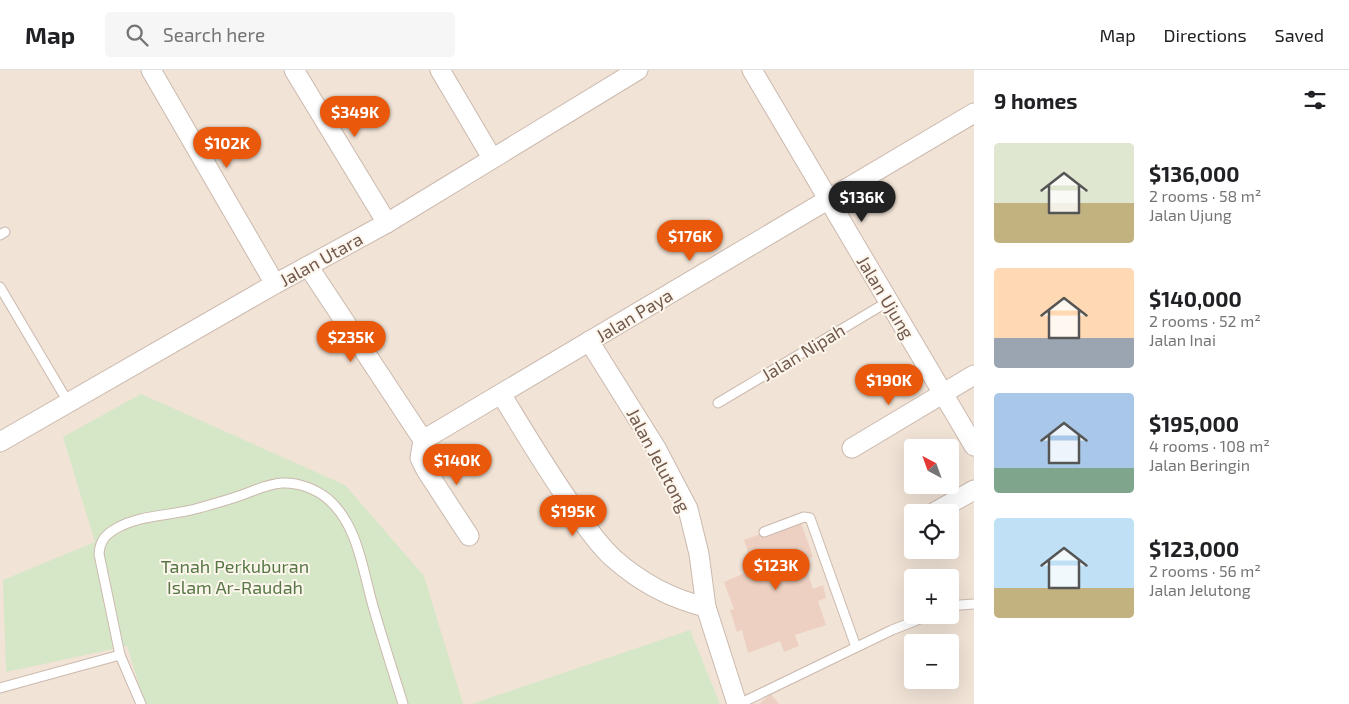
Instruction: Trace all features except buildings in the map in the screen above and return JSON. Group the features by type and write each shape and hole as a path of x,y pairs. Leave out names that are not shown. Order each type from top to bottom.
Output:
{"street":[{"path":"151,70 275,284"},
{"path":"294,70 387,223"},
{"path":"440,70 492,158"},
{"name":"Jalan Utara","path":"0,442 275,284 387,223 492,158 611,77 638,70"},
{"name":"Jalan Ujung","path":"752,70 974,446"},
{"name":"Jalan Paya","path":"423,440 974,113"},
{"path":"308,266 423,440 420,458 469,536"},
{"name":"Jalan Jelutong","path":"589,341 656,448 688,508 699,554 706,606 738,704"},
{"path":"852,448 974,375"},
{"path":"501,394 563,493 600,545 625,568 652,586 687,602 706,606"},
{"path":"949,504 974,490"}],"lane":[{"path":"0,287 68,402"},
{"name":"Jalan Nipah","path":"718,403 889,301"},
{"path":"140,704 120,655 99,554 100,543 104,537 118,527 196,509 266,485 283,483 296,484 312,489 327,498 337,509 355,537 374,612 403,704"},
{"path":"764,532 804,517 810,518 856,648"},
{"path":"959,606 974,604"},
{"path":"738,704 910,624"},
{"path":"0,688 120,655"}],"shaded area":[{"path":"0,70 974,70 974,704 0,704"}],"green space":[{"name":"Tanah Perkuburan Islam Ar-Raudah","path":"141,394 345,485 424,576 463,704 145,704 127,646 6,672 3,580 95,542 63,437"},
{"path":"690,630 720,704 472,704"}]}
